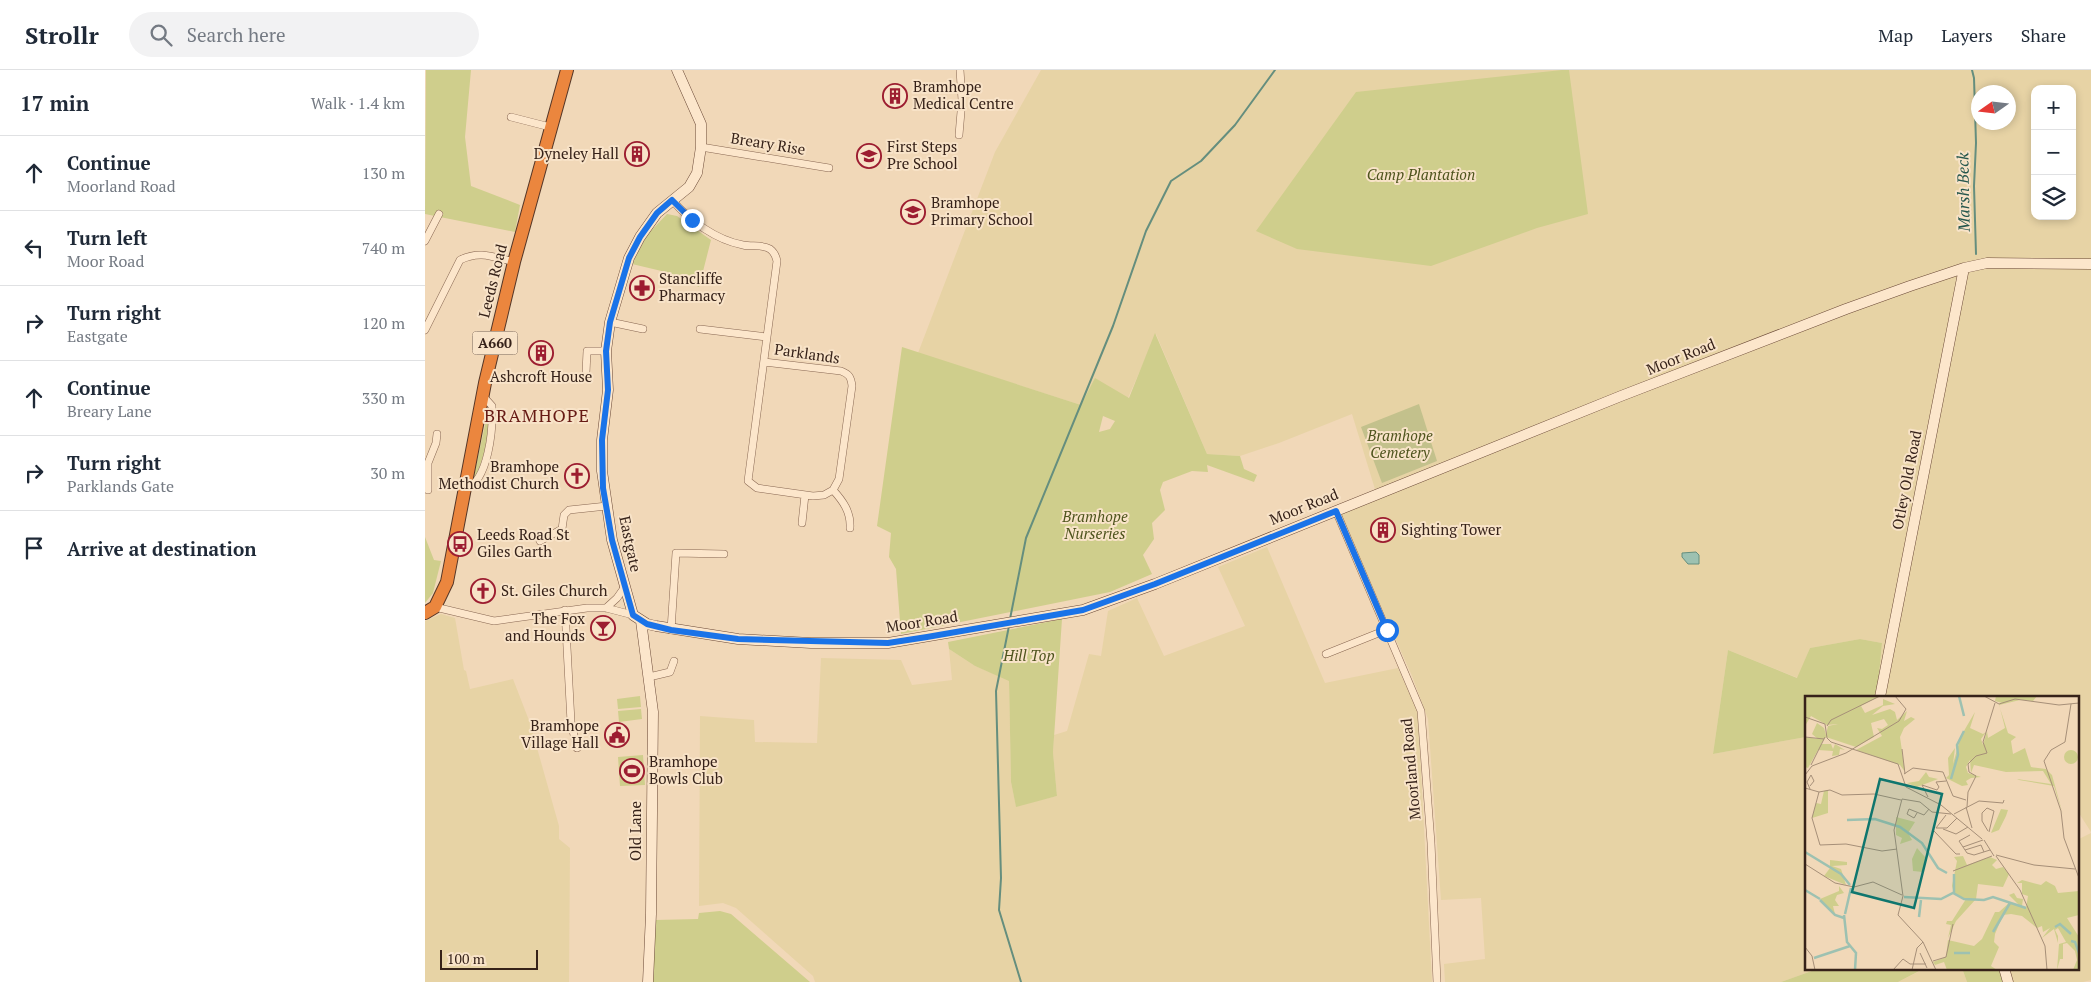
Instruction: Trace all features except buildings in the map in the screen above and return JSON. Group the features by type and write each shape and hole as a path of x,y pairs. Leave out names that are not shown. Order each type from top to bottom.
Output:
{"highway":[{"name":"Leeds Road","path":"430,610 447,582 483,396 514,262 567,70"}],"street":[{"name":"Eastgate","path":"637,618 624,588 612,540 601,470 602,440 608,390 606,351 610,322 629,258 640,237 657,213 689,187 697,173 701,147 701,124 677,70"},
{"path":"959,70 962,100 959,135"},
{"path":"511,117 550,126"},
{"name":"Breary Rise","path":"701,147 829,168"},
{"path":"672,200 692,220 717,237 743,245 764,247 772,250 776,256 777,262 764,362"},
{"path":"425,241 439,214"},
{"path":"425,330 460,260 471,255 481,254 514,262"},
{"name":"Moor Road","path":"637,618 671,630 738,639 888,643 1083,610 1155,584 1757,343 1846,309 1964,268 1987,263 2004,262 2091,264"},
{"name":"Otley Old Road","path":"1880,696 1964,268"},
{"path":"610,322 643,329"},
{"path":"700,329 767,337"},
{"path":"586,373 587,351 606,351"},
{"name":"Parklands","path":"764,362 841,371 848,374 851,379 852,386 839,479 833,490 824,495 805,495 757,488 748,481 764,362"},
{"path":"428,490 426,462 436,443 437,434"},
{"path":"833,490 847,509 850,519 849,528"},
{"path":"802,523 805,495"},
{"path":"540,541 562,528 564,515 569,510 607,506"},
{"name":"Moorland Road","path":"1336,511 1421,711 1431,843 1437,982"},
{"path":"671,630 675,553 724,554"},
{"name":"Eastgate","path":"606,608 624,588"},
{"path":"430,610 494,621 565,610 606,608 637,618"},
{"path":"565,610 571,722 577,748"},
{"name":"Old Lane","path":"637,618 649,678 653,729 651,914 647,982"},
{"path":"1326,654 1387,630"},
{"path":"649,678 670,672 674,661"}],"green space":[{"path":"426,70 471,70 465,137 471,186 520,205 515,232 425,214"},
{"path":"1041,70 2091,70 2091,832 2079,813 2079,696 1877,696 1882,643 1860,639 1810,648 1798,678 1728,650 1713,754 1805,737 1805,970 1814,970 1781,982 1445,982 1444,964 1485,959 1481,898 1441,900 1428,719 1412,676 1340,514 1378,499 1352,414 1279,443 1240,456 1207,454 1156,334 1128,398 1081,405 918,353 995,152"},
{"name":"Camp Plantation","path":"1569,70 1588,214 1537,228 1431,266 1297,249 1256,231 1356,92"},
{"path":"667,214 677,216 711,240 699,287 670,273 632,264 647,235"},
{"name":"Bramhope Nurseries","path":"1155,333 1207,454 1240,456 1244,469 1257,475 1254,482 1207,465 1208,472 1192,471 1163,482 1160,490 1165,510 1152,523 1154,539 1143,555 1152,574 1110,592 901,634 896,569 889,557 891,533 877,526 902,347 1081,405 1095,378 1129,398","holes":["1103,416 1115,421 1110,429 1099,432"]},
{"name":"Bramhope Cemetery","path":"1419,404 1437,461 1382,483 1361,427"},
{"path":"489,407 490,424 484,453 473,479"},
{"path":"425,537 434,560 441,561 433,593 425,603"},
{"path":"1267,547 1325,683 1398,668 1418,713 1432,982 815,982 813,976 736,908 723,903 699,906 700,716 754,720 755,742 817,743 821,658 901,660 912,685 952,680 949,649 975,666 1009,680 1011,782 1016,806 1057,796 1053,752 1054,735 1067,731 1089,654 1101,656 1108,611 1137,598 1164,656 1245,626 1218,567"},
{"path":"441,614 455,618 464,670 466,671 470,689 513,679 530,723 559,826 559,839 570,848 569,982 425,982 425,621"},
{"name":"Hill Top","path":"1062,619 1053,752 1057,796 1016,807 1011,782 1009,681 975,666 949,649 948,642"},
{"path":"1860,639 1882,643 1877,696 1805,696 1805,737 1713,754 1728,650 1797,678 1810,648"},
{"path":"640,696 641,707 618,709 617,699"},
{"path":"641,709 642,719 619,722 618,711"},
{"name":"Bramhope Bowls Club","path":"643,755 645,785 620,786 618,757"},
{"path":"2091,833 2091,980 2083,982 2012,982 2009,970 2079,970 2079,839"},
{"path":"720,911 731,914 810,982 653,982 655,920 698,919 699,913"},
{"path":"1814,970 1921,970 1898,982 1781,982"},
{"path":"1922,970 1963,970 1967,982 1898,982"},
{"path":"1963,970 2000,970 2003,982 1967,982"}],"shaded area":[{"path":"1696,552 1699,555 1699,564 1688,564 1682,557 1682,553"}],"waterway":[{"path":"1010,619 1026,538 1113,326 1146,231 1171,181 1201,161 1235,125 1275,70"},
{"name":"Marsh Beck","path":"1972,70 1974,78 1976,143 1974,186 1976,254"},
{"path":"1009,626 996,691 1001,878 999,910 1021,982"}],"place":[{"name":"Bramhope Medical Centre","path":"895,96"},
{"name":"Dyneley Hall","path":"637,154"},
{"name":"First Steps Pre School","path":"869,156"},
{"name":"Bramhope Primary School","path":"913,212"},
{"name":"Stancliffe Pharmacy","path":"642,288"},
{"name":"Ashcroft House","path":"541,353"},
{"name":"Bramhope Methodist Church","path":"577,476"},
{"name":"Sighting Tower","path":"1383,530"},
{"name":"Leeds Road St Giles Garth","path":"460,544"},
{"name":"St. Giles Church","path":"483,591"},
{"name":"The Fox and Hounds","path":"603,628"},
{"name":"Bramhope Village Hall","path":"617,735"},
{"name":"Bramhope Bowls Club","path":"632,771"}],"district":[{"name":"BRAMHOPE","path":"537,416"}],"route":[{"path":"692,220 672,200 657,213 640,237 629,258 621,281 610,322 606,351 608,390 602,440 601,470 603,488 612,540 633,615 647,624 671,630 738,639 888,643 927,637 1083,610 1155,584 1336,511 1387,630"}]}
